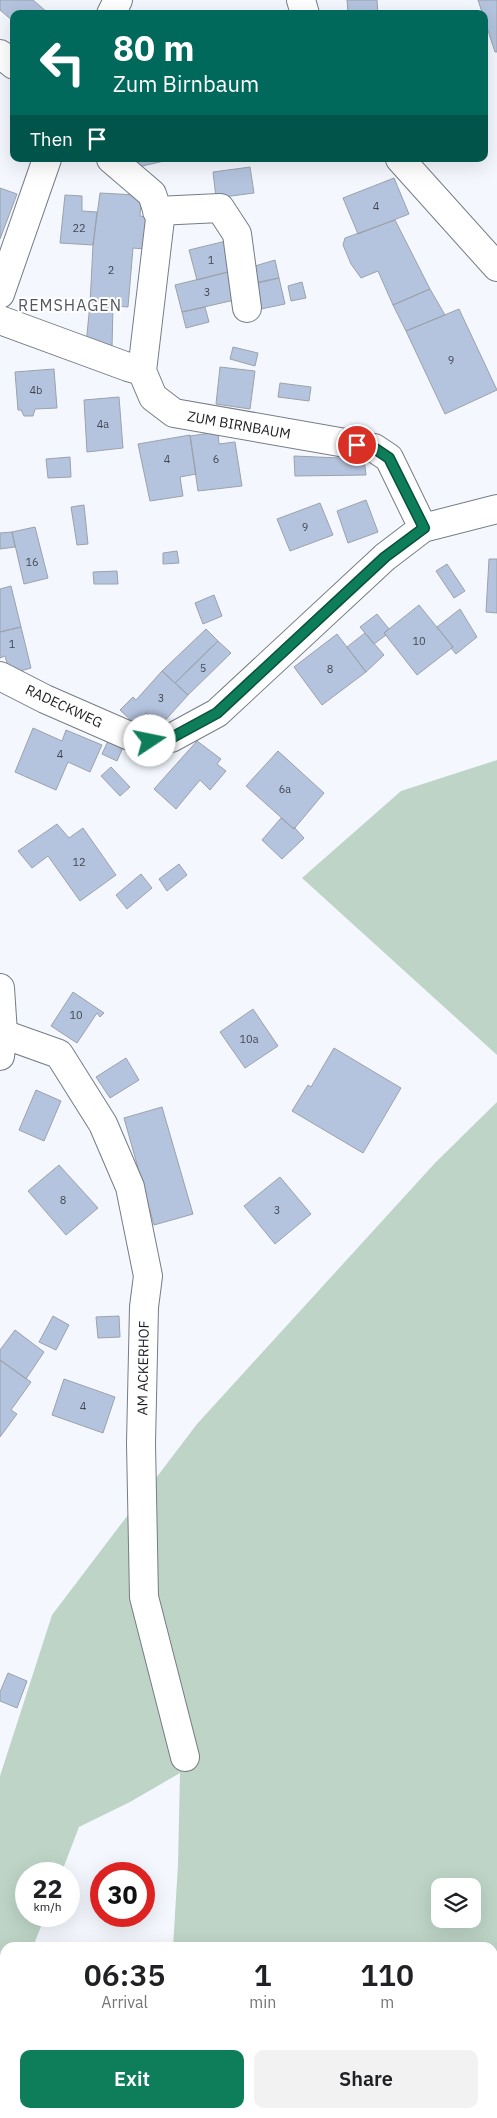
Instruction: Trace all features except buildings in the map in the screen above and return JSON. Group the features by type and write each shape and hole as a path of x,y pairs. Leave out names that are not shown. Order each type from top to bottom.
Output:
{"street":[{"path":"0,54 10,62"},
{"path":"0,294 46,162"},
{"name":"ZUM BIRNBAUM","path":"115,162 152,194 160,219 142,370 153,397 174,414 374,448 389,458 424,528"},
{"path":"403,162 497,267"},
{"path":"157,211 220,208 237,234 247,308"},
{"path":"0,320 128,367 142,370"},
{"name":"RADECKWEG","path":"0,676 45,699 132,737 150,741 171,738 217,713 385,557 424,528 497,509"},
{"path":"0,988 1,1041"},
{"name":"AM ACKERHOF","path":"1,1041 60,1054 104,1124 130,1187 148,1276 144,1308 141,1444 144,1597 185,1757"}],"green space":[{"path":"497,760 497,1055 302,878 401,791"},
{"path":"497,1102 497,1942 173,1942 178,1864 180,1773 130,1802 79,1827 66,1862 15,1862 15,1927 41,1927 35,1942 0,1942 0,1776 52,1615 197,1424 435,1163"}],"district":[{"name":"REMSHAGEN","path":"70,305"}],"route":[{"path":"150,741 171,738 217,713 385,557 424,528 389,458 374,448 357,445"}]}
